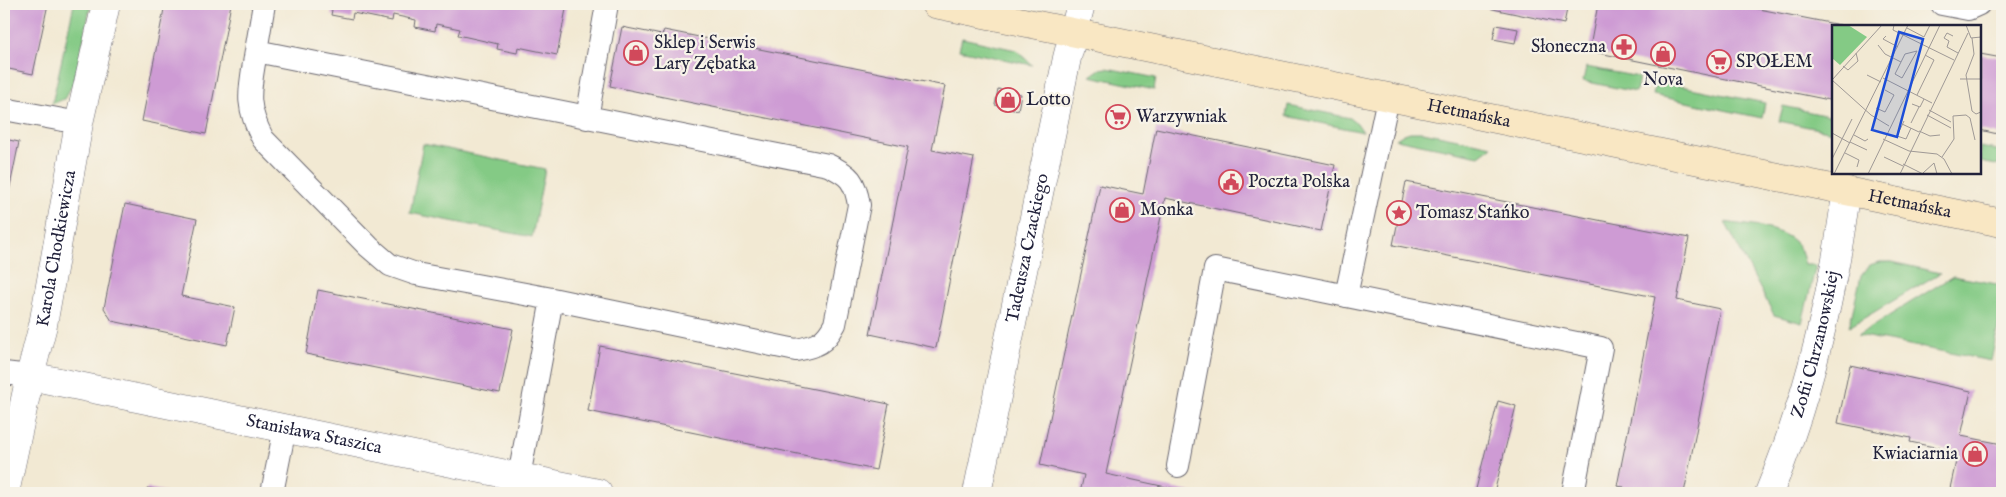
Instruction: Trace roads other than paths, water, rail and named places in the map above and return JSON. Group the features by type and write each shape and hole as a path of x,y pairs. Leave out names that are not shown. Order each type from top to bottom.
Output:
{"street":[{"name":"Karola Chodkiewicza","path":"5,493 17,375 43,324 78,123 106,4"},
{"name":"Hetmańska","path":"935,4 2002,223"},
{"name":"Tadeusza Czackiego","path":"977,493 1073,32 1081,4"},
{"name":"Zofii Chrzanowskiej","path":"1769,493 1784,457 1817,347 1834,273 1847,192"},
{"name":"Stanisława Staszica","path":"17,375 285,428 518,485 598,493"}],"lane":[{"path":"256,51 828,165 845,172 856,188 858,205 835,324 828,337 812,347 796,350 416,274 390,265 369,247 263,140 253,120 248,97 264,4"},
{"path":"587,118 606,4"},
{"path":"1942,4 1968,9 1979,4"},
{"path":"1346,296 1388,98"},
{"path":"4,109 78,123"},
{"path":"1178,466 1216,269 1601,348 1573,493"},
{"path":"518,485 552,300"},
{"path":"272,493 285,428"}],"place":[{"name":"Słoneczna","path":"1624,47"},
{"name":"Sklep i Serwis Lary Zębatka","path":"636,53"},
{"name":"Nova","path":"1663,54"},
{"name":"SPOŁEM","path":"1719,62"},
{"name":"Lotto","path":"1008,100"},
{"name":"Warzywniak","path":"1118,117"},
{"name":"Poczta Polska","path":"1231,182"},
{"name":"Monka","path":"1122,210"},
{"name":"Tomasz Stańko","path":"1399,213"},
{"name":"Kwiaciarnia","path":"1975,454"}]}
